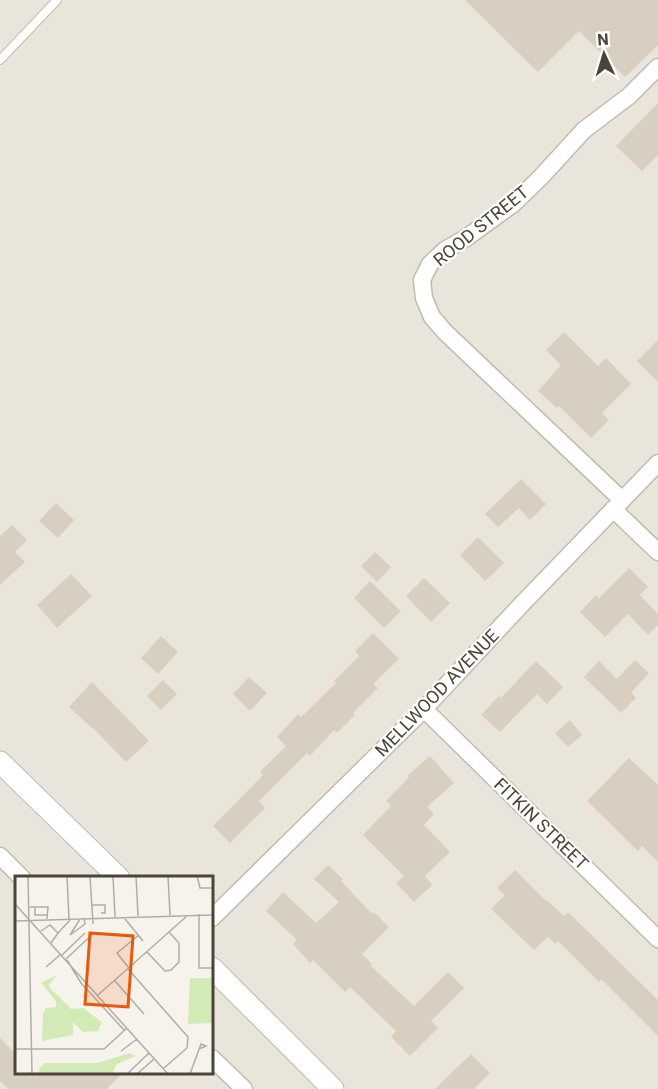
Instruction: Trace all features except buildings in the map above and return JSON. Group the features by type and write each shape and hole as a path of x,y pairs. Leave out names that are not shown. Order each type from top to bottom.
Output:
{"street":[{"name":"ROOD STREET","path":"658,67 629,96 584,130 513,204 490,222 445,250 430,264 422,280 424,298 428,308 432,317 445,332 617,504 658,552"},
{"name":"MELLWOOD AVENUE","path":"213,917 424,710 658,463"},
{"name":"FITKIN STREET","path":"424,710 658,939"},
{"path":"0,762 117,876"},
{"path":"0,856 20,876"},
{"path":"213,969 333,1089"},
{"path":"213,1059 244,1089"}],"lane":[{"path":"0,60 57,0"}],"shaded area":[{"path":"0,0 658,0 658,1089 0,1089"}]}
